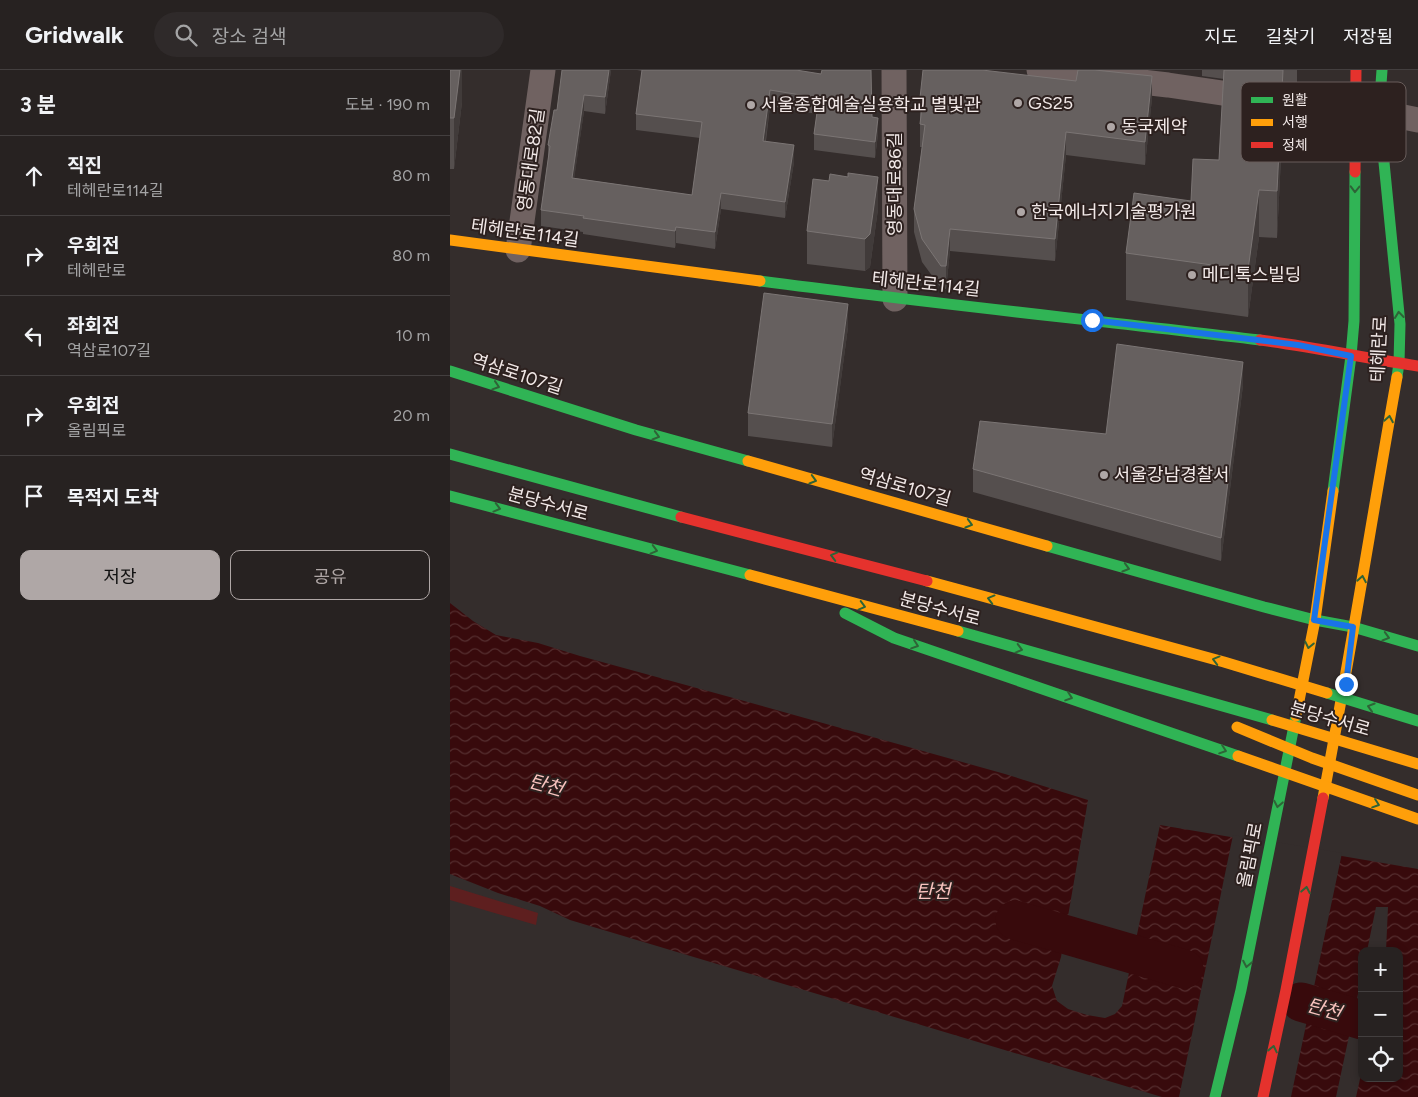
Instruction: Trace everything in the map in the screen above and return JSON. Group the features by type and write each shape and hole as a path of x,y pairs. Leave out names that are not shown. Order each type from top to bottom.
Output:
{"main road":[{"name":"테헤란로","path":"1378,82 1382,70"},
{"name":"테헤란로","path":"1314,620 1351,356 1365,162"},
{"name":"테헤란로","path":"1353,627 1399,363 1400,324 1375,162"},
{"name":"테헤란로114길","path":"450,240 895,299 1102,321 1298,345 1351,356 1418,366"},
{"name":"역삼로107길","path":"450,371 636,430 1314,620 1353,627 1418,646"},
{"name":"분당수서로","path":"450,454 1215,660 1418,721"},
{"name":"분당수서로","path":"450,496 792,586 1111,674 1418,764"},
{"path":"792,586 894,638 1084,702 1418,819"},
{"name":"올림픽로","path":"1215,1097 1241,990 1314,620"},
{"path":"1263,1097 1346,684 1353,627"},
{"path":"1111,674 1202,712"},
{"path":"1230,724 1312,758 1418,795"}],"street":[{"name":"영동대로82길","path":"518,250 543,70"},
{"name":"영동대로86길","path":"894,70 895,299"},
{"path":"1039,70 1241,95"}],"shaded area":[{"path":"450,886 538,913 536,925 450,900"}],"water":[{"name":"탄천","path":"450,603 473,621 496,635 538,643 1005,774 1088,800 1061,957 1052,986 1057,1001 1068,1009 1087,1015 1105,1018 1115,1014 1122,1006 1160,825 1418,869 1418,1097 1356,1097 1359,1082 1403,1082 1403,947 1386,947 1388,907 1376,907 1368,947 1358,947 1358,994 1336,1097 1162,1097 570,920 540,906 498,893 450,874"}],"pier":[{"path":"1233,835 1342,853 1291,1097 1179,1097"}],"building":[{"path":"450,70 460,70 454,118 450,118"},
{"path":"562,70 609,70 605,97 584,95 572,178 692,195 702,122 636,114 642,70 796,70 821,74 822,70 871,70 872,117 878,118 875,142 814,134 819,98 770,90 763,141 794,145 785,202 721,193 715,232 676,227 675,231 541,210 550,146 548,145 554,110 557,110"},
{"path":"923,70 982,70 1076,81 1078,70 1152,76 1145,142 1066,132 1055,239 950,229 946,266 941,266 922,239 914,209 925,125 920,124 923,98 920,98"},
{"path":"1224,70 1283,70 1282,82 1241,82 1241,162 1278,162 1277,191 1259,190 1248,270 1126,253 1134,193 1191,201 1193,159 1219,160"},
{"path":"848,173 878,177 870,234 865,239 807,231 813,179 829,181 830,174 848,177"},
{"path":"764,293 848,304 832,424 748,413"},
{"name":"서울강남경찰서","path":"1117,344 1243,362 1221,538 973,469 980,421 1106,434"}],"waterway":[{"name":"탄천","path":"1015,920 1184,969"},
{"name":"탄천","path":"1301,1002 1358,1019"}],"traffic: fast":[{"path":"1381,82 1382,70"},
{"path":"1384,162 1400,324 1397,377"},
{"path":"1333,491 1354,321 1355,172"},
{"path":"760,281 1260,340"},
{"path":"450,371 636,430 748,461"},
{"path":"450,454 681,517"},
{"path":"450,496 750,575"},
{"path":"1047,546 1264,607 1315,620 1353,627 1418,646"},
{"path":"845,613 894,638 1238,756"},
{"path":"958,631 1272,720"},
{"path":"1327,693 1418,721"},
{"path":"1215,1097 1241,990 1296,716"}],"traffic: slow":[{"path":"450,240 760,281"},
{"path":"1323,798 1397,377"},
{"path":"748,461 1047,546"},
{"path":"1296,716 1315,620 1333,491"},
{"path":"750,575 958,631"},
{"path":"927,581 1224,662 1327,693"},
{"path":"1272,720 1418,764"},
{"path":"1237,727 1312,758 1418,795"},
{"path":"1238,756 1418,819"}],"traffic: jam":[{"path":"1356,70 1356,82"},
{"path":"1355,162 1355,172"},
{"path":"1260,340 1418,366"},
{"path":"681,517 927,581"},
{"path":"1263,1097 1323,798"}],"place":[{"name":"GS25","path":"1018,103"},
{"name":"서울종합예술실용학교 별빛관","path":"751,105"},
{"name":"동국제약","path":"1111,127"},
{"name":"한국에너지기술평가원","path":"1021,212"},
{"name":"메디톡스빌딩","path":"1192,275"},
{"name":"서울강남경찰서","path":"1104,475"}],"route":[{"path":"1092,320 1298,345 1351,356 1314,620 1353,627 1346,684"}]}
